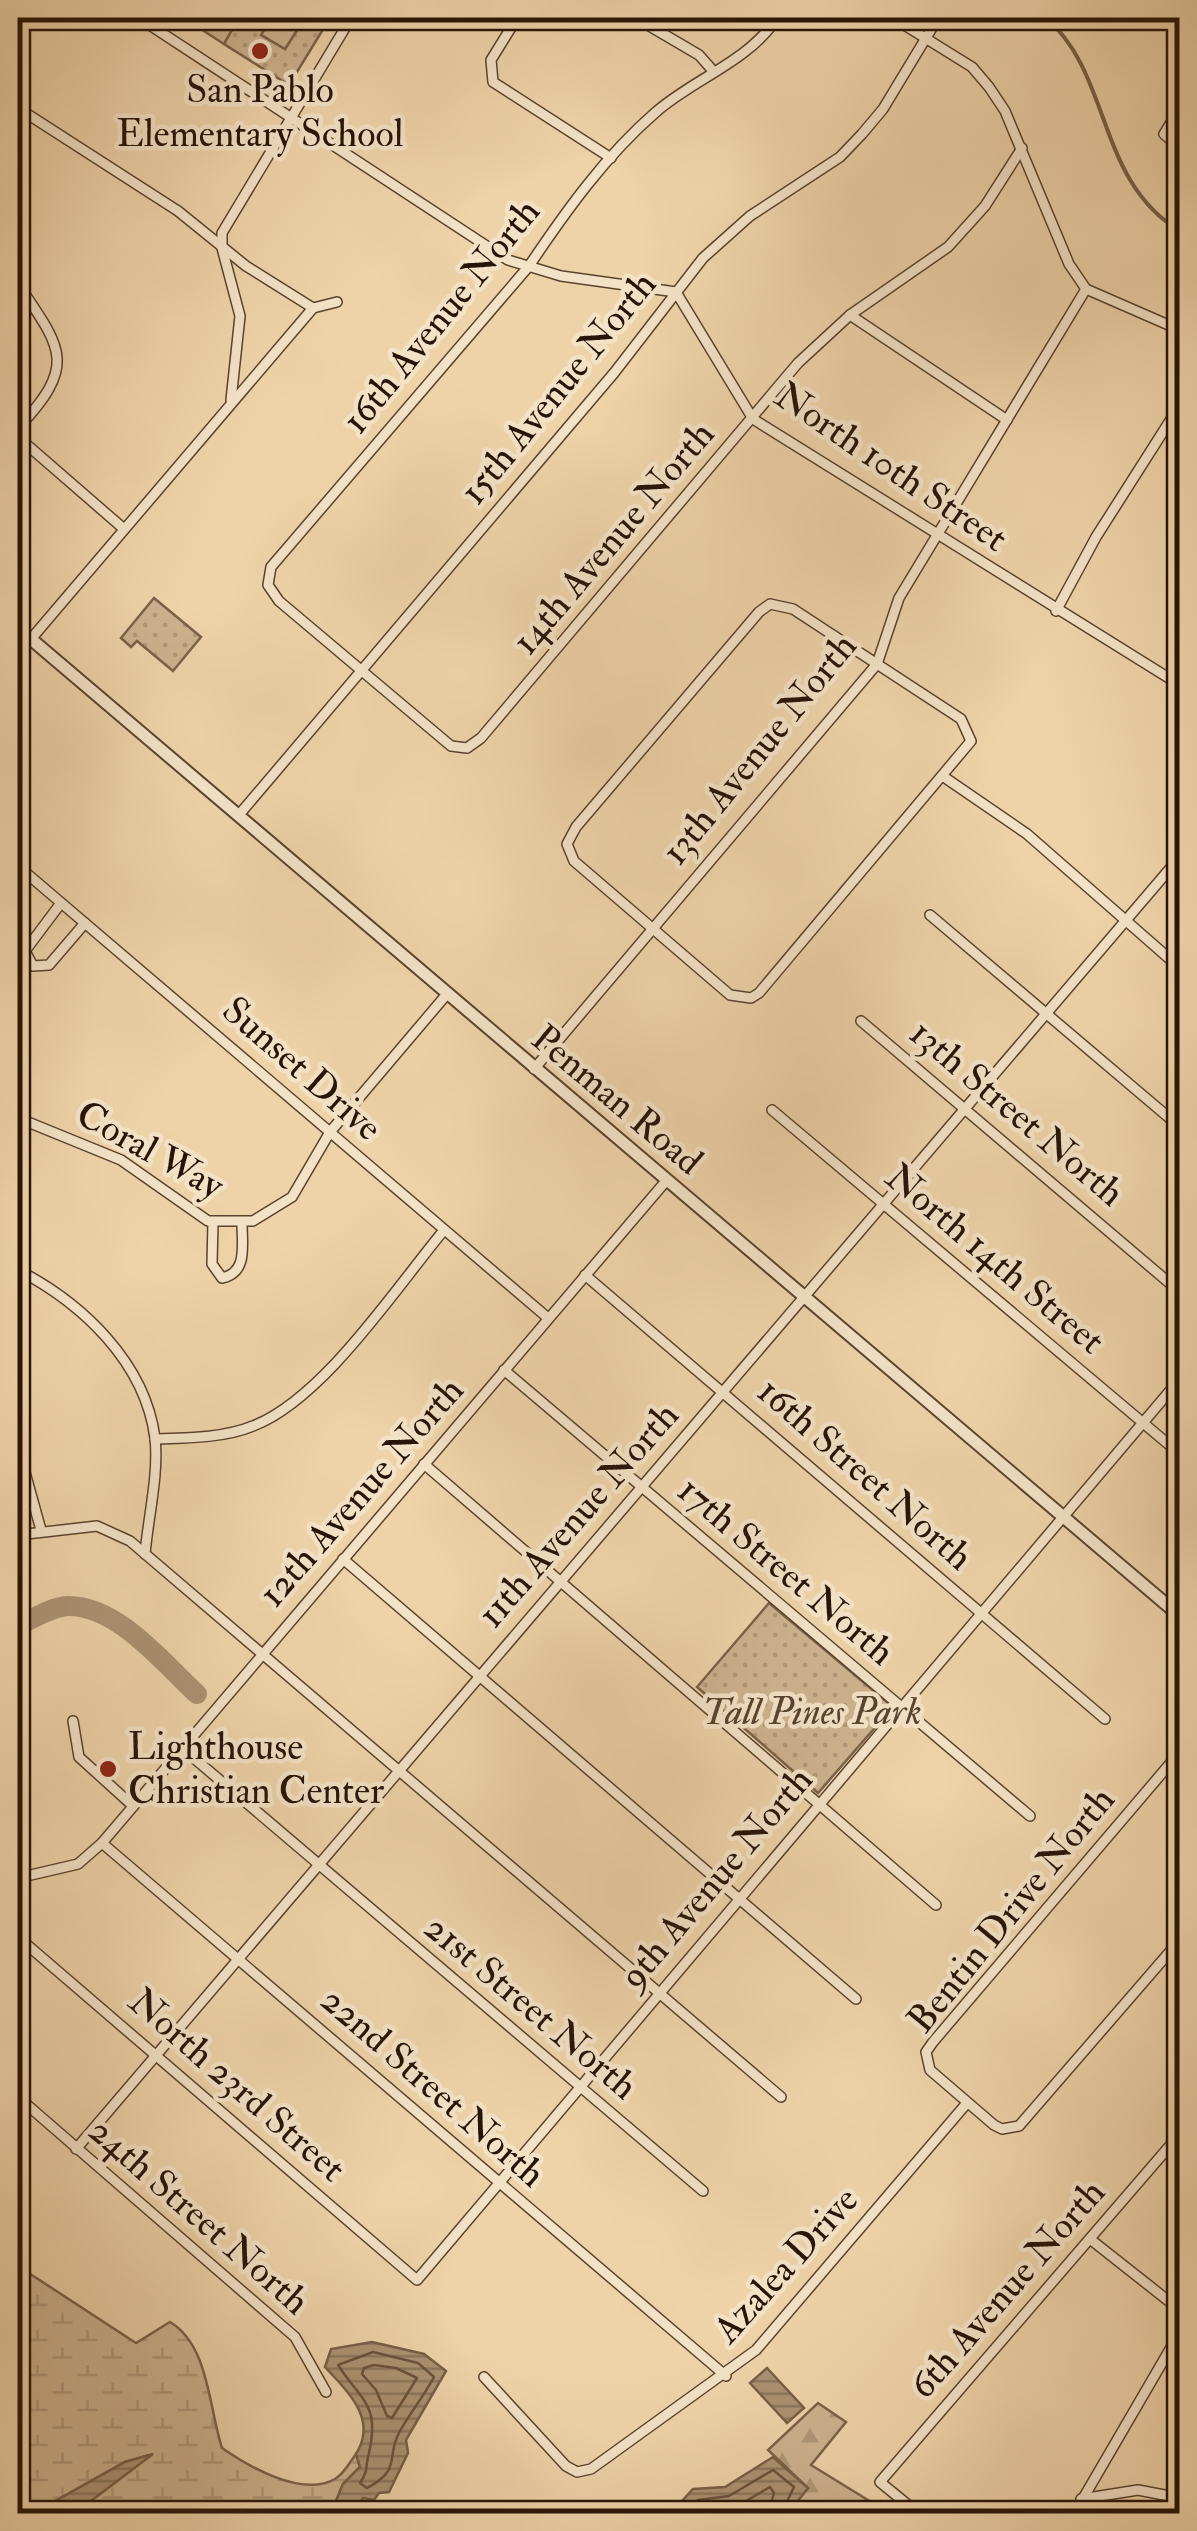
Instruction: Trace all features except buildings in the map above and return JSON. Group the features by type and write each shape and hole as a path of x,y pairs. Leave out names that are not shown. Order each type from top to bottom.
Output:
{"street":[{"path":"139,18 492,250 561,276 676,292"},
{"path":"230,405 238,368 240,316 222,248 226,222 351,18"},
{"path":"517,18 492,60 494,82 611,158"},
{"path":"636,18 700,55 714,72"},
{"name":"16th Avenue North","path":"362,671 272,592 268,584 271,566 529,266 563,214 611,158 659,109 762,38 777,18"},
{"path":"893,18 972,67 989,87 1022,148 1070,264 1086,288 1180,330"},
{"name":"15th Avenue North","path":"238,816 603,387 724,236 840,156 862,134 883,109 938,18"},
{"path":"1160,18 1180,32"},
{"path":"18,108 178,211 222,248 313,308"},
{"path":"1180,108 1164,134 1180,148"},
{"name":"14th Avenue North","path":"362,671 451,746 467,748 481,738 798,362 850,315 948,248 985,206 1022,148"},
{"path":"18,284 53,335 60,362 52,389 18,428"},
{"name":"13th Avenue North","path":"534,1068 876,664 899,598 1086,288"},
{"name":"North 10th Street","path":"676,292 753,418 1056,612 1180,686"},
{"path":"31,639 313,308 337,302"},
{"path":"850,315 1007,420"},
{"path":"1056,612 1096,537 1180,405"},
{"path":"18,437 124,528"},
{"path":"770,604 793,609 876,664 961,719 970,730 971,741 752,998 730,995 570,854 570,834 759,612 770,604"},
{"name":"Penman Road","path":"18,628 1180,1616"},
{"path":"944,777 998,811 1180,968"},
{"name":"11th Avenue North","path":"76,2149 321,1868 479,1676 1180,857"},
{"name":"Sunset Drive","path":"18,866 548,1318"},
{"path":"61,903 28,943 25,951 33,966 49,964 85,924"},
{"path":"930,914 1180,1127"},
{"name":"Coral Way","path":"18,1118 121,1160 188,1211 213,1222 242,1223 273,1212 292,1197 330,1132 447,994"},
{"name":"13th Street North","path":"861,1021 1180,1292"},
{"name":"North 14th Street","path":"772,1110 1180,1454"},
{"name":"12th Avenue North","path":"18,1878 78,1864 102,1842 666,1181"},
{"path":"213,1222 212,1264 222,1278 241,1266 242,1223"},
{"path":"155,1440 241,1431 291,1406 330,1367 444,1230"},
{"path":"18,1270 53,1289 108,1338 135,1380 155,1440 145,1554"},
{"name":"16th Street North","path":"586,1275 1105,1719"},
{"name":"17th Street North","path":"504,1370 1030,1816"},
{"name":"9th Avenue North","path":"417,2280 1060,1516 1180,1379"},
{"path":"18,1447 41,1530"},
{"path":"424,1464 936,1905"},
{"path":"18,1535 96,1526 116,1532 402,1770 782,2097"},
{"path":"343,1559 856,1999"},
{"path":"73,1720 74,1745 79,1757 133,1806"},
{"name":"21st Street North","path":"182,1748 703,2191"},
{"name":"Bentin Drive North","path":"967,2103 930,2070 926,2052 1180,1752"},
{"name":"22nd Street North","path":"102,1842 726,2376"},
{"name":"North 23rd Street","path":"18,1936 417,2280"},
{"path":"967,2103 1002,2130 1019,2126 1180,1940"},
{"name":"24th Street North","path":"18,2097 295,2337 326,2392"},
{"name":"Azalea Drive","path":"484,2377 566,2466 577,2472 591,2469 726,2376 756,2350 967,2103"},
{"name":"6th Avenue North","path":"919,2514 880,2482 1180,2134"},
{"path":"1090,2239 1180,2310"},
{"path":"1074,2514 1180,2332"},
{"path":"1081,2499 1138,2490 1180,2498"}],"green space":[{"path":"184,18 239,18 224,44"},
{"path":"239,18 271,18 261,35 285,49 305,18 330,18 289,85 224,44"},
{"path":"271,18 305,18 285,50 260,34"},
{"path":"154,598 201,637 173,671 137,641 131,647 121,638"},
{"name":"Tall Pines Park","path":"769,1603 893,1707 818,1793 697,1687"},
{"path":"18,2266 136,2343 170,2322 183,2332 206,2379 222,2448 246,2463 292,2482 322,2484 338,2477 356,2454 360,2467 343,2484 331,2513 75,2513 150,2455 125,2462 34,2513 18,2513"},
{"path":"818,2403 846,2422 811,2465 889,2513 788,2513 808,2488 768,2450"}],"water":[{"path":"372,2342 424,2354 446,2371 406,2440 408,2453 389,2492 379,2493 374,2500 363,2498 354,2513 331,2513 343,2484 360,2467 356,2454 364,2429 357,2407 325,2367 331,2349"},
{"path":"767,2368 804,2408 787,2423 750,2383"},
{"path":"153,2454 75,2513 34,2513 125,2462"},
{"path":"773,2457 808,2488 788,2513 671,2513 693,2489 725,2487"}],"waterway":[{"path":"1046,18 1067,41 1083,68 1133,185 1153,210 1180,231"},
{"path":"18,1626 56,1608 87,1609 139,1639 197,1694"}],"place":[{"name":"San Pablo Elementary School","path":"260,51"},
{"name":"Lighthouse Christian Center","path":"108,1769"}]}
